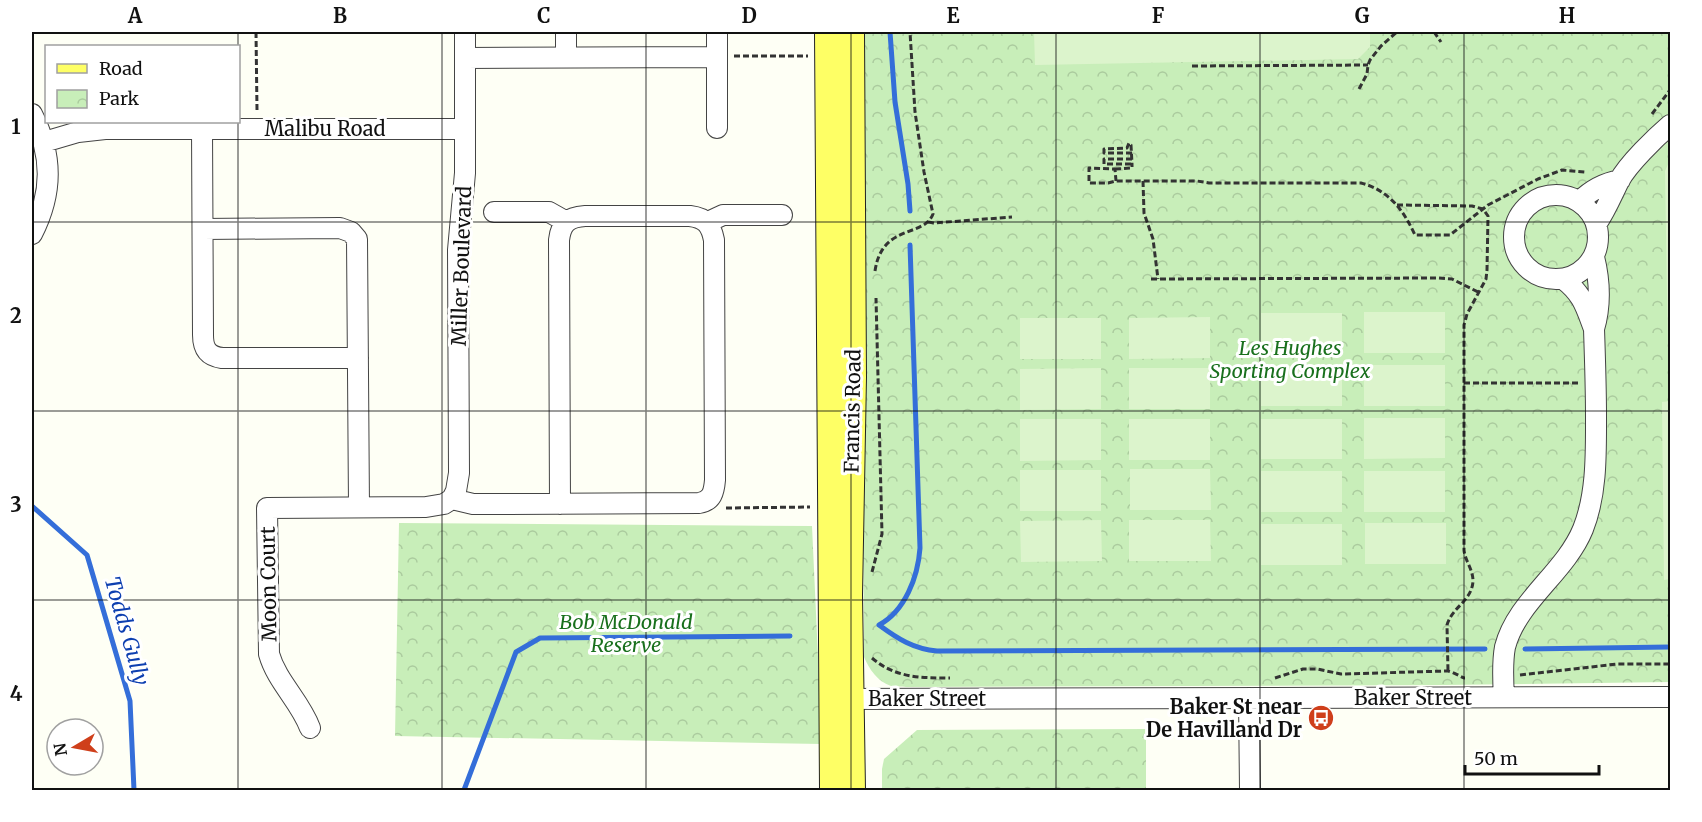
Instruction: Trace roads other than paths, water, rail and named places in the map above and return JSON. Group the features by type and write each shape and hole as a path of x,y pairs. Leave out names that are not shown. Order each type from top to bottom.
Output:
{"main road":[{"name":"Francis Road","path":"828,32 841,699 852,790"},
{"name":"Francis Road","path":"832,790 841,699 849,540 853,377 851,32"}],"street":[{"name":"Miller Boulevard","path":"452,499 459,473 458,250 465,174 465,32"},
{"path":"566,32 566,57"},
{"path":"717,32 717,128"},
{"path":"465,58 717,57"},
{"path":"32,114 44,142 48,172 47,194 43,210 32,234"},
{"path":"1597,223 1620,180 1644,150 1671,125"},
{"path":"202,128 203,341 208,354 222,358 358,358"},
{"name":"Malibu Road","path":"44,142 78,132 105,129 465,129"},
{"path":"1580,201 1588,193 1609,182 1620,180"},
{"path":"1567,195 1580,201 1597,223 1598,246 1594,257 1576,275 1554,280 1541,277 1525,265 1518,255 1514,243 1514,231 1518,219 1524,209 1543,196 1567,195"},
{"path":"494,212 549,212 565,221"},
{"path":"708,222 723,215 782,215"},
{"path":"452,499 478,504 560,504 702,503 709,500 714,491 715,468 714,240 708,222 700,217 578,216 565,221 561,229 559,240 560,504"},
{"path":"203,229 339,228 351,232 357,239 359,507"},
{"path":"1594,257 1598,272 1599,299 1594,329"},
{"path":"1504,697 1503,676 1506,646 1513,627 1575,548 1590,507 1596,447 1594,329 1586,304 1563,279"},
{"name":"Moon Court","path":"310,728 299,705 277,675 269,654 267,508 433,507 452,499"},
{"name":"Baker Street","path":"841,699 1671,697"},
{"path":"1249,698 1250,790"}],"waterway":[{"path":"890,32 895,102 910,211"},
{"path":"910,245 920,548 909,592 896,611 879,625 886,630 914,646 937,651 1485,649"},
{"name":"Todds Gully","path":"32,506 87,555 130,701 134,790"},
{"path":"464,790 516,652 540,638 790,636"},
{"path":"1525,649 1670,647"}],"place":[{"name":"Baker St near De Havilland Dr","path":"1321,718"}],"park label":[{"name":"Les Hughes Sporting Complex","path":"1290,358"},
{"name":"Bob McDonald Reserve","path":"626,632"}]}
